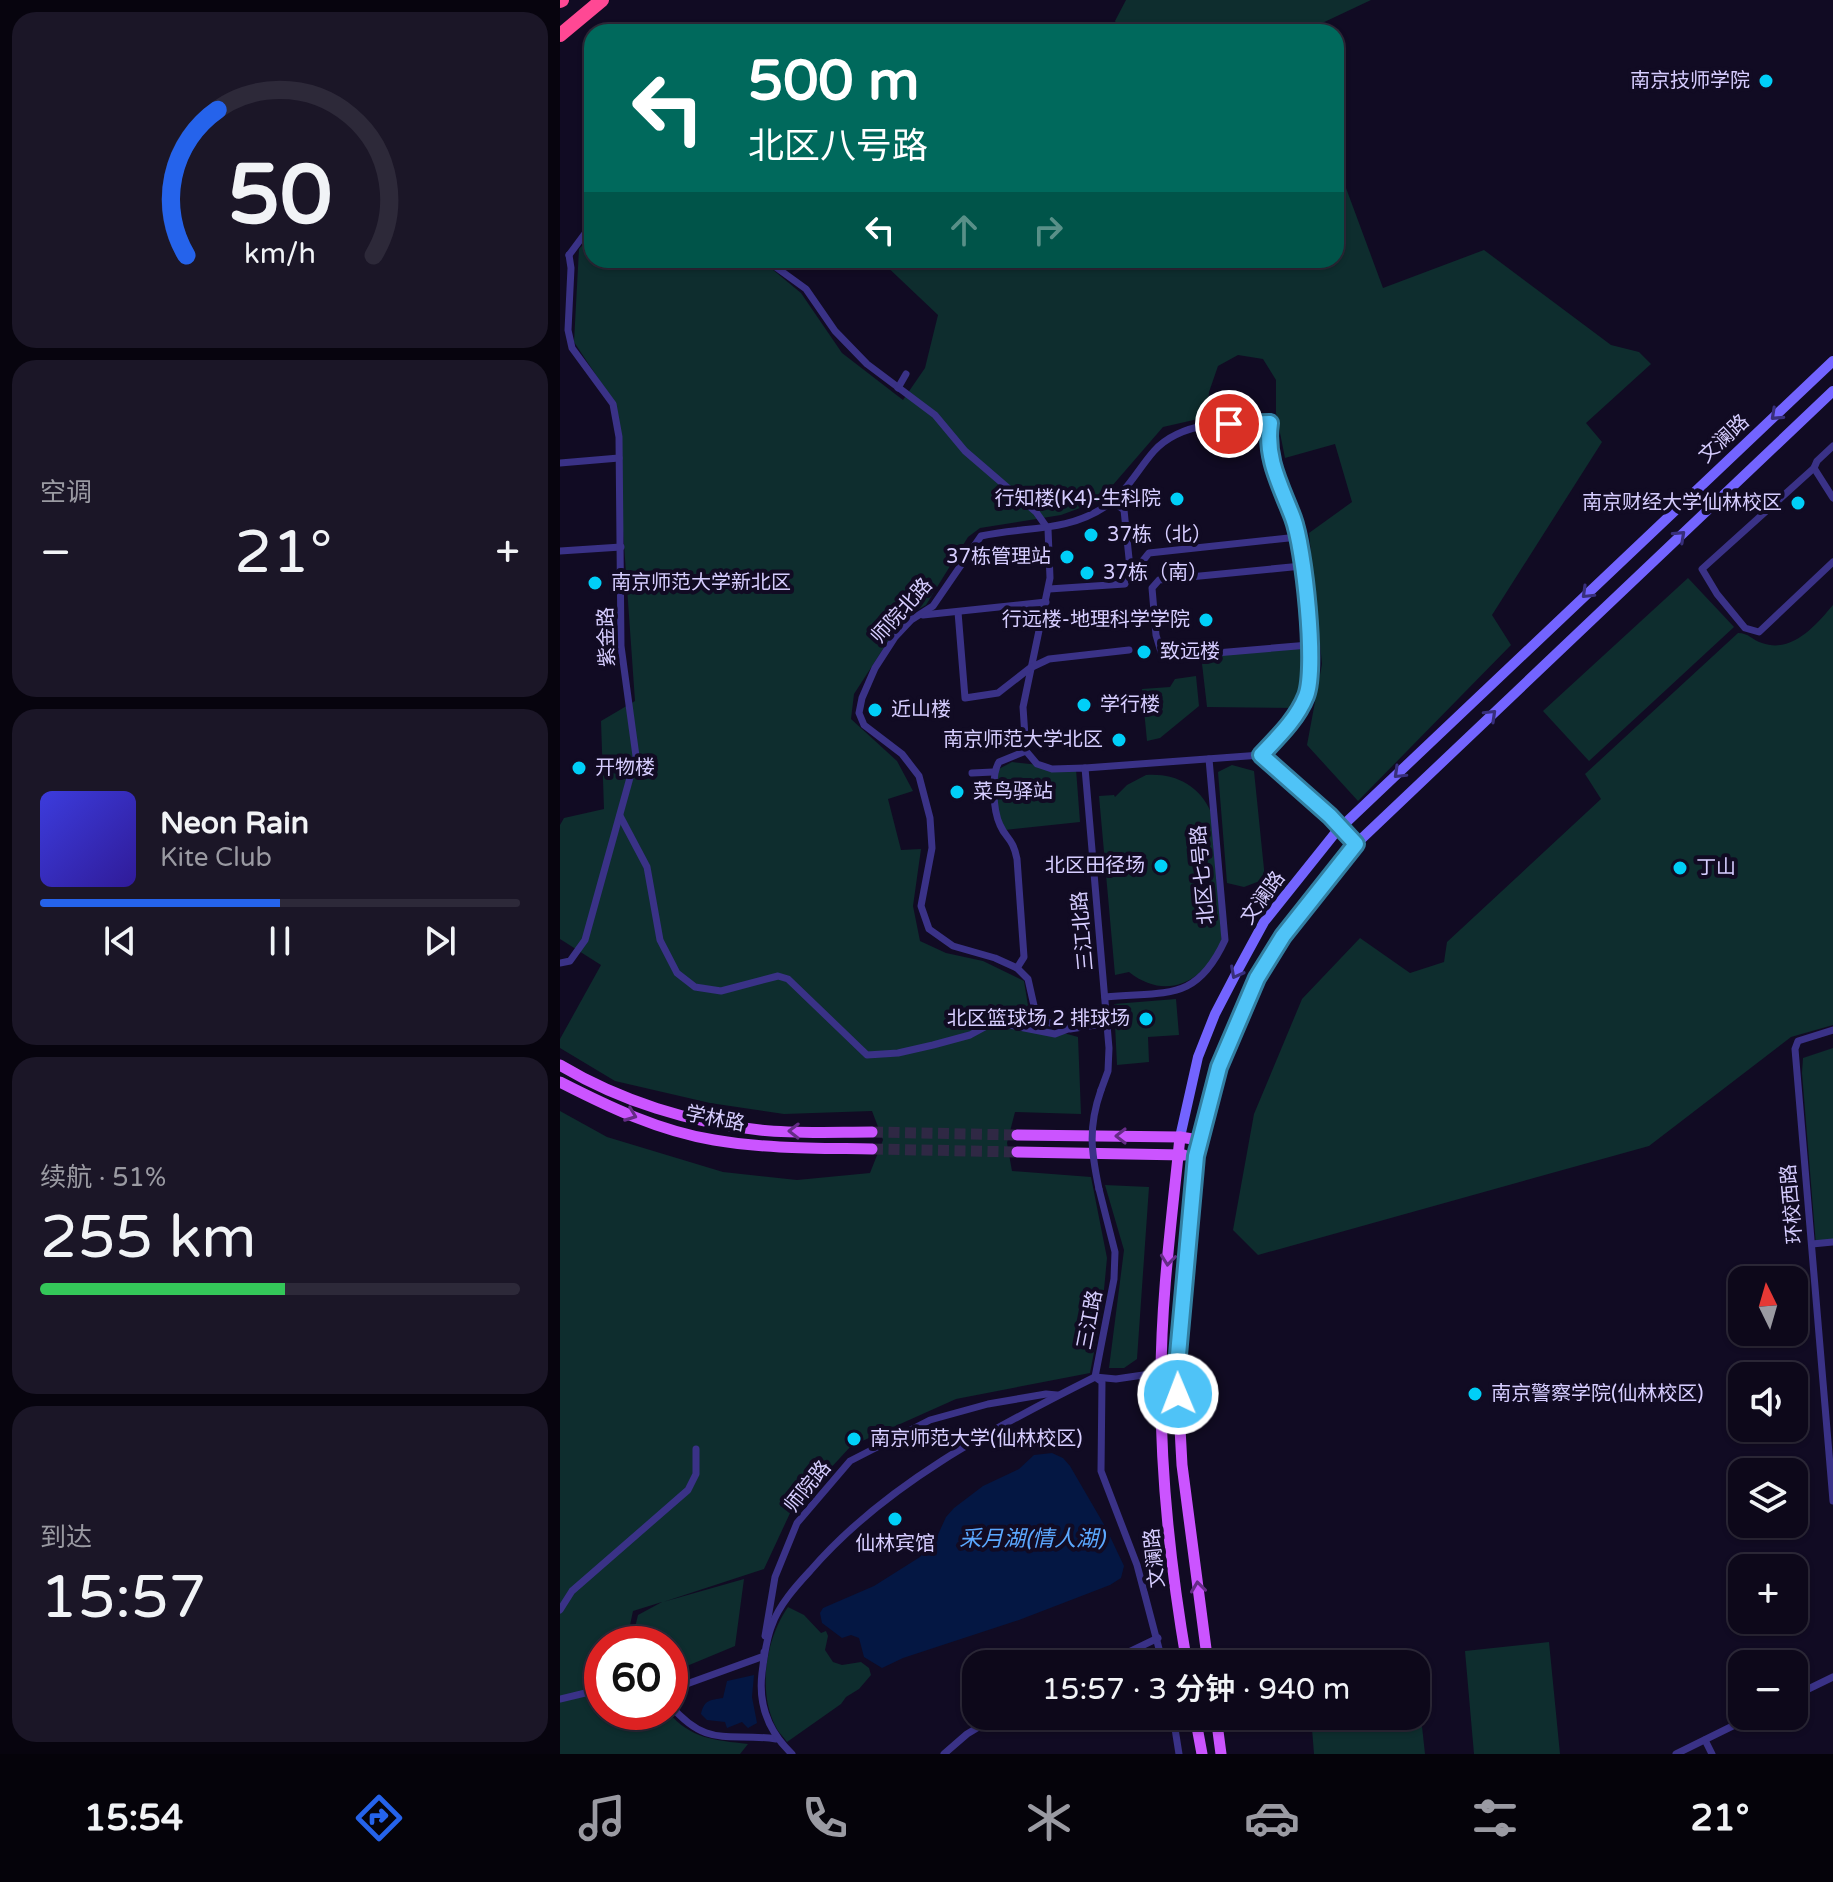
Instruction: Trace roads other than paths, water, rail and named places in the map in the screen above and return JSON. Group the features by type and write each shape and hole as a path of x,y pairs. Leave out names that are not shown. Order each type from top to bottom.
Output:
{"highway":[{"path":"560,25 589,0"},
{"path":"560,35 602,0"}],"main road":[{"path":"560,25 596,0"},
{"name":"文澜路","path":"1185,1650 1162,1464 1163,1316 1180,1137 1198,1057 1215,1014 1264,922 1340,829 1833,361"},
{"name":"文澜路","path":"1206,1650 1182,1465 1178,1355 1199,1140 1219,1067 1257,978 1283,936 1356,844 1833,391"},
{"name":"学林路","path":"560,1065 609,1091 666,1112 714,1124 763,1131 872,1132"},
{"name":"学林路","path":"560,1082 604,1105 712,1140 761,1146 872,1149"},
{"path":"1017,1135 1180,1137 1199,1140"},
{"path":"1017,1152 1196,1156"},
{"path":"1198,1730 1202,1754"},
{"path":"1218,1730 1221,1754"}],"street":[{"path":"564,254 584,233"},
{"name":"紫金路","path":"560,963 570,961 585,940 636,756 621,646 619,458 613,404 572,348 568,330 571,268 564,254"},
{"path":"777,268 806,289 835,331 867,364 935,415 965,451 1036,512 1048,529 1051,563 1049,589 1023,707 1026,751 1037,764 1052,769 1085,768 1261,755 1284,730 1307,693 1311,675 1298,537 1149,553 1141,563 1130,568"},
{"path":"898,388 906,374"},
{"name":"师院北路","path":"1017,968 953,946 929,929 921,906 932,848 930,818 919,776 902,754 864,725 859,713 875,668 895,637 933,606 981,536 1048,529 1079,519 1112,501 1128,486 1154,450 1174,432 1229,424 1270,423 1268,443 1274,473 1294,519 1298,537"},
{"path":"1833,446 1814,468 1702,569 1717,594 1745,628 1759,632 1833,562"},
{"path":"560,463 619,458"},
{"path":"1814,468 1833,498"},
{"path":"1049,589 1125,584 1130,568 1124,510 1112,501"},
{"path":"560,551 621,547"},
{"path":"1302,566 1159,580 1152,588 1155,626 1161,652 1169,657 1309,645"},
{"path":"917,616 1046,602"},
{"path":"958,612 965,698 998,693 1030,668 1049,659 1129,650"},
{"path":"1026,751 999,762 993,772 1000,826 1014,843 1017,859 1024,957 1017,968 1028,979 1037,1019 1070,1029"},
{"path":"1261,755 1330,816 1356,844"},
{"name":"北区七号路","path":"1105,997 1184,990 1200,980 1225,940 1209,759"},
{"name":"三江北路","path":"1085,768 1108,1023 1108,1071 1095,1108 1090,1136"},
{"path":"972,773 993,772"},
{"path":"620,816 647,867 650,899 660,940 677,973 695,987 721,991 778,976 788,979 867,1055 898,1053 933,1045 970,1035 994,1022 1055,1034 1108,1023"},
{"name":"环校西路","path":"1833,1030 1798,1041 1795,1049 1833,1501"},
{"name":"三江路","path":"1090,1136 1115,1252 1114,1279 1095,1377 1102,1382 1101,1471 1137,1565 1160,1650"},
{"path":"1812,1244 1833,1242"},
{"name":"师院路","path":"764,1656 772,1623 794,1589 834,1543 865,1515 913,1480 1095,1377 1116,1379 1150,1374 1178,1378"},
{"name":"师院路","path":"792,1754 776,1739 765,1716 761,1685 775,1577 797,1523 850,1461 930,1420 988,1404 1046,1394 1059,1395"},
{"path":"560,1610 572,1591 688,1490 696,1474 696,1449"},
{"path":"1133,1650 1158,1638"},
{"path":"688,1683 764,1656"},
{"path":"1808,1689 1833,1677"},
{"path":"560,1699 584,1693"},
{"path":"688,1722 713,1737 776,1739"},
{"path":"1676,1754 1728,1728"},
{"path":"944,1754 974,1730"},
{"path":"1175,1730 1179,1754"},
{"path":"1705,1740 1712,1754"}],"water":[{"name":"采月湖(情人湖)","path":"1052,1453 1070,1466 1106,1528 1124,1566 1121,1578 1019,1620 903,1658 882,1668 864,1657 859,1638 851,1635 842,1638 822,1623 820,1613 823,1608 874,1586 920,1557 936,1539 946,1517 983,1486 1019,1469 1034,1455"},
{"path":"754,1675 752,1697 757,1723 748,1728 742,1722 727,1728 725,1722 707,1720 701,1714 708,1702 723,1698 727,1681"}],"tunnel":[{"path":"872,1132 1017,1135"},
{"path":"872,1149 1017,1152"}],"place":[{"name":"南京技师学院","path":"1766,81"},
{"name":"行知楼(K4)-生科院","path":"1177,499"},
{"name":"南京财经大学仙林校区","path":"1798,503"},
{"name":"37栋（北）","path":"1091,535"},
{"name":"37栋管理站","path":"1067,557"},
{"name":"37栋（南）","path":"1087,573"},
{"name":"南京师范大学新北区","path":"595,583"},
{"name":"行远楼-地理科学学院","path":"1206,620"},
{"name":"致远楼","path":"1144,652"},
{"name":"学行楼","path":"1084,705"},
{"name":"近山楼","path":"875,710"},
{"name":"南京师范大学北区","path":"1119,740"},
{"name":"开物楼","path":"579,768"},
{"name":"菜鸟驿站","path":"957,792"},
{"name":"北区田径场","path":"1161,866"},
{"name":"丁山","path":"1680,868"},
{"name":"北区篮球场 2 排球场","path":"1146,1019"},
{"name":"南京警察学院(仙林校区)","path":"1475,1394"},
{"name":"南京师范大学(仙林校区)","path":"854,1439"},
{"name":"仙林宾馆","path":"895,1519"}]}
